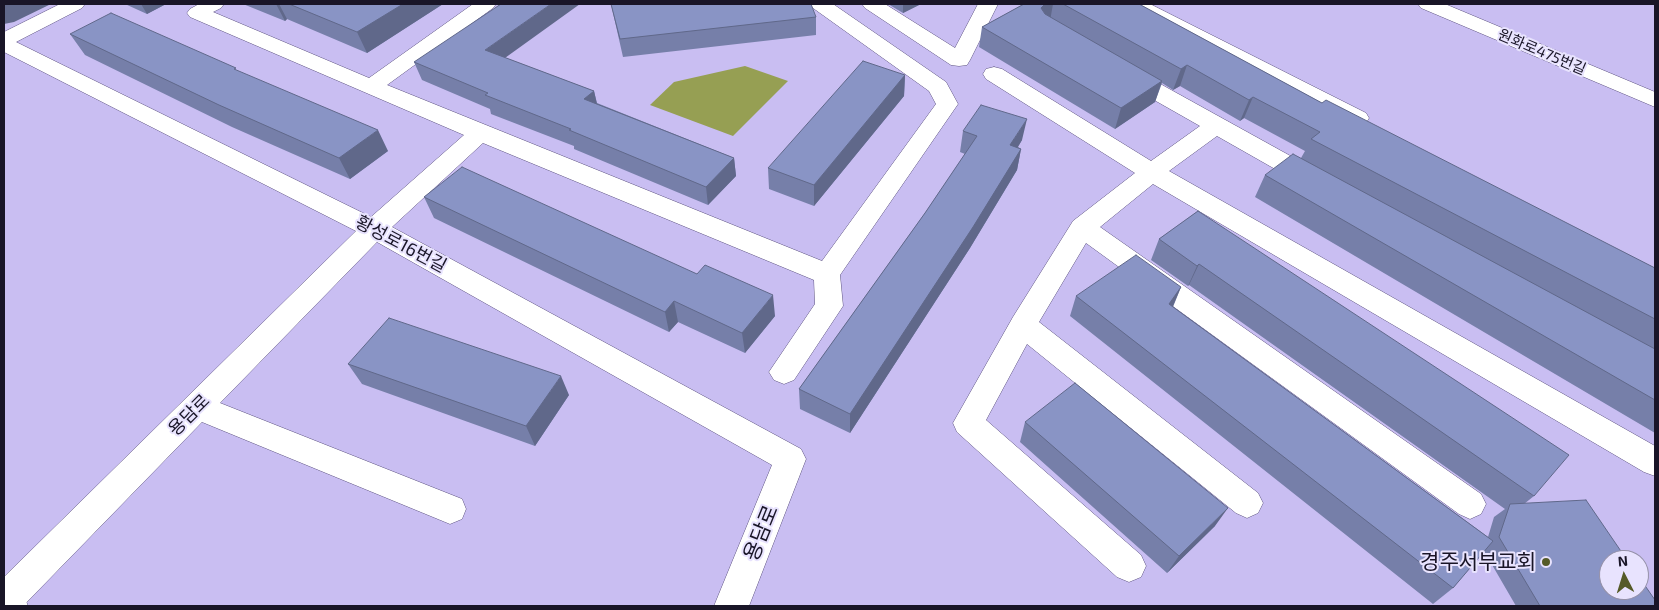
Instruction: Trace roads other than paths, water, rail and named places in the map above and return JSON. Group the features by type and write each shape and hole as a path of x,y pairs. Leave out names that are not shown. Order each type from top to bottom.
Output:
{"street":[{"path":"4,40 75,4"},
{"path":"214,4 197,13 480,133 827,274"},
{"path":"370,87 486,4"},
{"path":"784,372 829,306 827,274 947,104 938,87 820,4"},
{"path":"872,4 959,60 988,4"},
{"path":"1135,4 1373,126"},
{"name":"원화로475번길","path":"1428,4 1655,100"},
{"name":"황성로16번길","path":"4,44 374,229 790,459"},
{"path":"1107,63 1215,126 1336,192"},
{"path":"994,74 1152,172 1655,462"},
{"path":"1128,566 968,423 1022,325 1082,227 1215,126"},
{"name":"용담로","path":"11,606 4,602 374,229 480,133"},
{"path":"1082,227 1470,504"},
{"path":"1022,325 1247,503"},
{"path":"197,407 450,509"},
{"name":"용담로","path":"732,606 790,459"}],"place":[{"name":"경주서부교회","path":"1546,562"}]}
